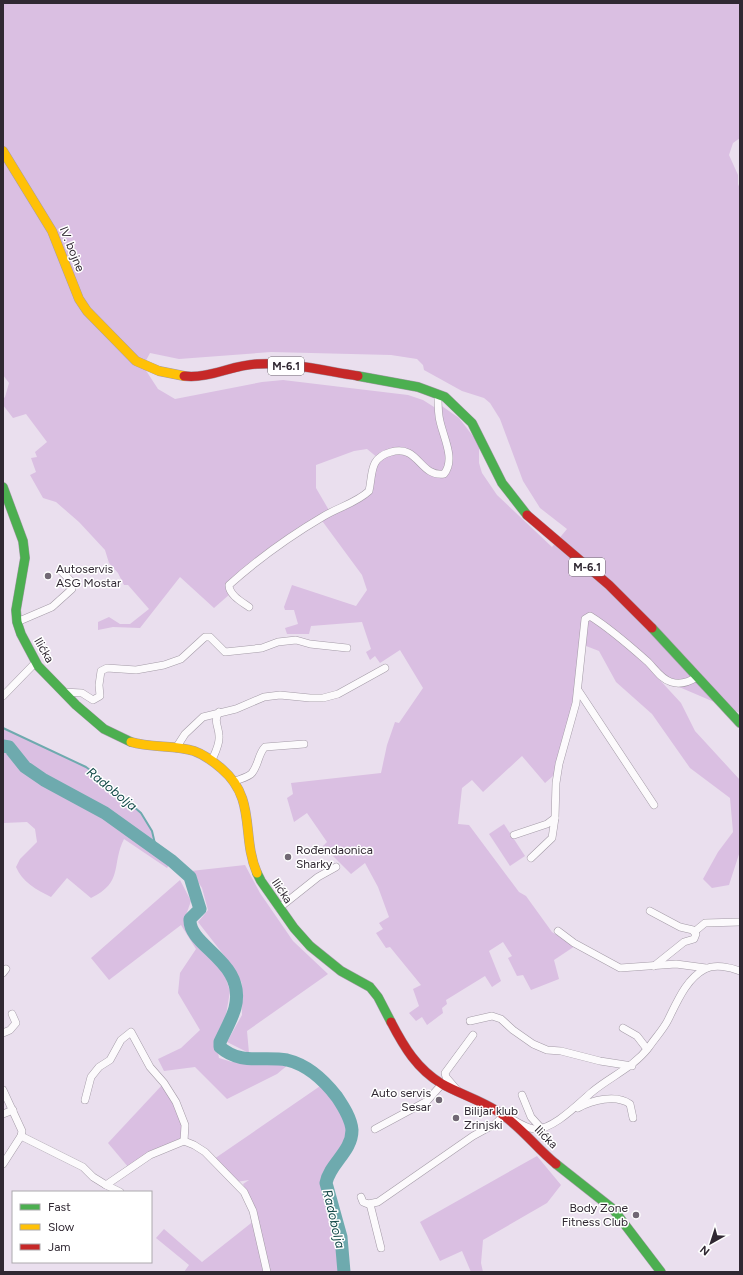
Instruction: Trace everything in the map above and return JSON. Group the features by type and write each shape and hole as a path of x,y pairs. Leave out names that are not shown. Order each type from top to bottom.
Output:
{"street":[{"name":"IV. bojne","path":"3,152 52,231 79,299 87,311 124,351 147,366 173,375 202,376 256,364 298,367 400,383 438,394"},
{"path":"249,608 232,594 229,589 229,585 300,530 326,515 363,497 370,491 374,463 381,455 398,450 406,451 412,454 430,472 436,475 444,474 448,468 448,460 444,433 439,417 438,394"},
{"name":"M-6.1","path":"438,394 451,402 472,423 502,483 512,498 533,522 609,585 740,722"},
{"name":"Ilićka","path":"3,487 23,540 25,558 16,610 17,622 21,634 36,662 76,705 104,729 124,740 148,746 193,751 212,760 235,781 244,800 253,863 261,881 279,908 310,946 341,971 370,988 378,997 412,1060 420,1069 442,1084 504,1115 570,1175 613,1208 661,1272"},
{"path":"17,622 52,607 72,589 71,581 62,572"},
{"path":"531,858 552,838 555,818 556,783 559,764 571,725 578,690 583,626 585,619 590,616 613,633 661,676 671,682 687,683 697,677"},
{"path":"63,692 82,693 93,700 98,699 100,696 99,685 101,671 107,668 136,670 164,665 181,659 205,637 210,637 226,652 262,648 278,642 296,640 310,644 347,648"},
{"path":"3,696 36,662"},
{"path":"176,748 184,734 203,717 236,709 264,697 280,695 323,698 338,694 385,668"},
{"path":"578,690 654,805"},
{"path":"212,760 219,743 220,735 215,722 219,712"},
{"path":"235,781 252,774 258,762 260,752 265,747 304,744"},
{"path":"514,835 547,824 555,818"},
{"path":"279,908 318,877 336,867"},
{"path":"650,911 694,932"},
{"path":"694,932 705,923 740,922"},
{"path":"558,931 574,943 620,968 676,964 706,968 730,966 740,971"},
{"path":"654,966 684,942 694,939 696,934 694,932"},
{"path":"569,1113 592,1092 632,1066 662,1029 674,1004 683,991 697,975 706,968"},
{"path":"3,1034 10,1030 16,1023 12,1014"},
{"path":"470,1021 492,1016 501,1019 513,1030 533,1044 547,1050 561,1051 600,1061 632,1066"},
{"path":"623,1028 637,1036 647,1049"},
{"path":"85,1100 91,1077 94,1072 110,1060 121,1040 131,1032 150,1067 164,1083 176,1102 185,1125 184,1141"},
{"path":"458,1091 446,1077 445,1073 473,1035"},
{"path":"374,1129 427,1100 442,1084"},
{"path":"3,1090 22,1131 21,1136 3,1164"},
{"path":"522,1095 531,1117 541,1128"},
{"path":"361,1197 363,1202 370,1204 378,1202 473,1136 495,1124 504,1115 530,1128 541,1128 550,1125 584,1104 612,1098 624,1099 630,1104 633,1118"},
{"path":"3,1114 13,1110"},
{"path":"21,1136 83,1167 93,1177 118,1191"},
{"path":"106,1185 146,1157 184,1141 194,1145 204,1152 244,1192 253,1211 267,1272"},
{"path":"370,1204 381,1248"}],"shaded area":[{"path":"3,3 740,3 740,138 733,143 729,155 738,175 738,184 740,189 740,713 658,678 681,703 695,731 740,780 740,851 729,885 712,888 703,879 718,852 733,832 730,798 690,768 652,714 616,682 599,651 582,646 580,674 560,770 545,783 522,756 483,792 472,780 462,788 458,824 469,825 519,892 526,896 552,932 575,946 554,960 559,979 531,990 523,975 517,976 508,958 512,956 503,942 489,951 501,981 492,987 485,976 446,1000 447,1004 442,1008 443,1013 427,1025 422,1017 416,1021 409,1013 419,1006 413,989 421,985 390,947 386,948 376,933 383,929 379,923 389,917 378,887 365,863 351,874 323,846 327,842 307,813 294,822 287,798 293,794 291,783 381,773 387,745 395,722 399,723 423,688 400,650 380,663 375,656 370,660 366,652 371,649 362,622 311,626 309,634 287,634 285,628 298,624 294,610 285,610 284,607 292,585 356,606 367,590 362,575 320,518 229,585 230,594 214,608 180,577 140,628 113,627 98,630 98,622 109,617 120,624 130,624 149,609 128,585 124,585 118,573 109,563 105,550 79,522 56,502 43,498 30,475 36,472 31,458 37,457 35,452 47,442 26,414 13,418 3,405 3,399 9,383 3,375","holes":["271,352 391,355 417,359 423,365 424,370 462,391 484,398 490,403 500,419 523,481 540,508 567,529 552,547 497,495 482,473 479,463 479,444 459,418 439,404 434,407 423,400 408,395 283,380 262,382 175,399 158,389 143,366 150,353 179,359","367,449 378,458 363,497 330,512 316,488 316,465 354,451"]},
{"path":"3,728 86,767 102,779 141,813 152,831 156,848 172,861 167,868 124,839 120,848 113,879 108,886 91,898 67,878 51,897 26,881 16,867 20,859 37,842 35,829 27,822 3,823"},
{"path":"504,824 525,856 510,866 489,834"},
{"path":"245,865 260,893 293,941 328,974 247,1031 249,1053 227,1042 242,1015 242,983 223,954 198,922 208,910 202,888 191,871"},
{"path":"180,880 191,901 186,915 186,927 199,946 223,970 230,991 226,1015 216,1040 219,1058 232,1062 289,1064 277,1074 227,1099 195,1067 164,1071 158,1059 181,1048 200,1030 178,993 180,973 196,949 181,925 109,980 91,958"},
{"path":"326,1082 344,1108 351,1125 349,1144 330,1171 326,1183 341,1237 344,1272 184,1272 189,1265 156,1238 164,1229 202,1262 255,1220 252,1204 243,1184 249,1180 236,1182 214,1159"},
{"path":"164,1083 183,1120 184,1141 129,1168 108,1143"},
{"path":"537,1156 561,1185 547,1203 483,1240 481,1263 483,1272 471,1272 462,1251 440,1261 420,1222"}],"waterway":[{"name":"Radobolja","path":"3,728 86,767 102,779 141,813 152,831 156,848"},
{"name":"Radobolja","path":"3,746 9,747 25,767 44,780 105,813 172,861 190,877 200,909 190,919 192,929 198,938 226,967 233,978 236,992 235,1008 220,1042 220,1047 228,1053 244,1058 278,1059 295,1062 309,1069 321,1079 339,1101 350,1121 352,1130 351,1138 345,1151 328,1176 326,1183 341,1237 344,1272"}],"traffic: fast":[{"path":"358,376 418,387 445,397 472,423 502,483 527,515"},
{"path":"3,487 23,541 25,558 16,610 17,622 21,634 38,666 76,705 104,729 131,742"},
{"path":"652,628 740,723"},
{"path":"257,873 294,928 310,946 341,971 370,987 378,997 391,1022"},
{"path":"556,1164 613,1209 661,1272"}],"traffic: slow":[{"path":"3,151 52,231 79,299 87,311 136,361 159,371 184,376"},
{"path":"131,742 194,751 209,759 222,769 233,781 240,793 247,818 252,859 257,873"}],"traffic: jam":[{"path":"184,376 202,376 257,364 282,364 308,367 358,376"},
{"path":"527,515 609,585 652,628"},
{"path":"391,1022 406,1049 425,1072 442,1084 497,1111 520,1129 556,1164"}],"place":[{"name":"Autoservis ASG Mostar","path":"48,576"},
{"name":"Rođendaonica Sharky","path":"288,857"},
{"name":"Auto servis Sesar","path":"439,1100"},
{"name":"Bilijar klub Zrinjski","path":"456,1118"},
{"name":"Body Zone Fitness Club","path":"636,1215"}]}
